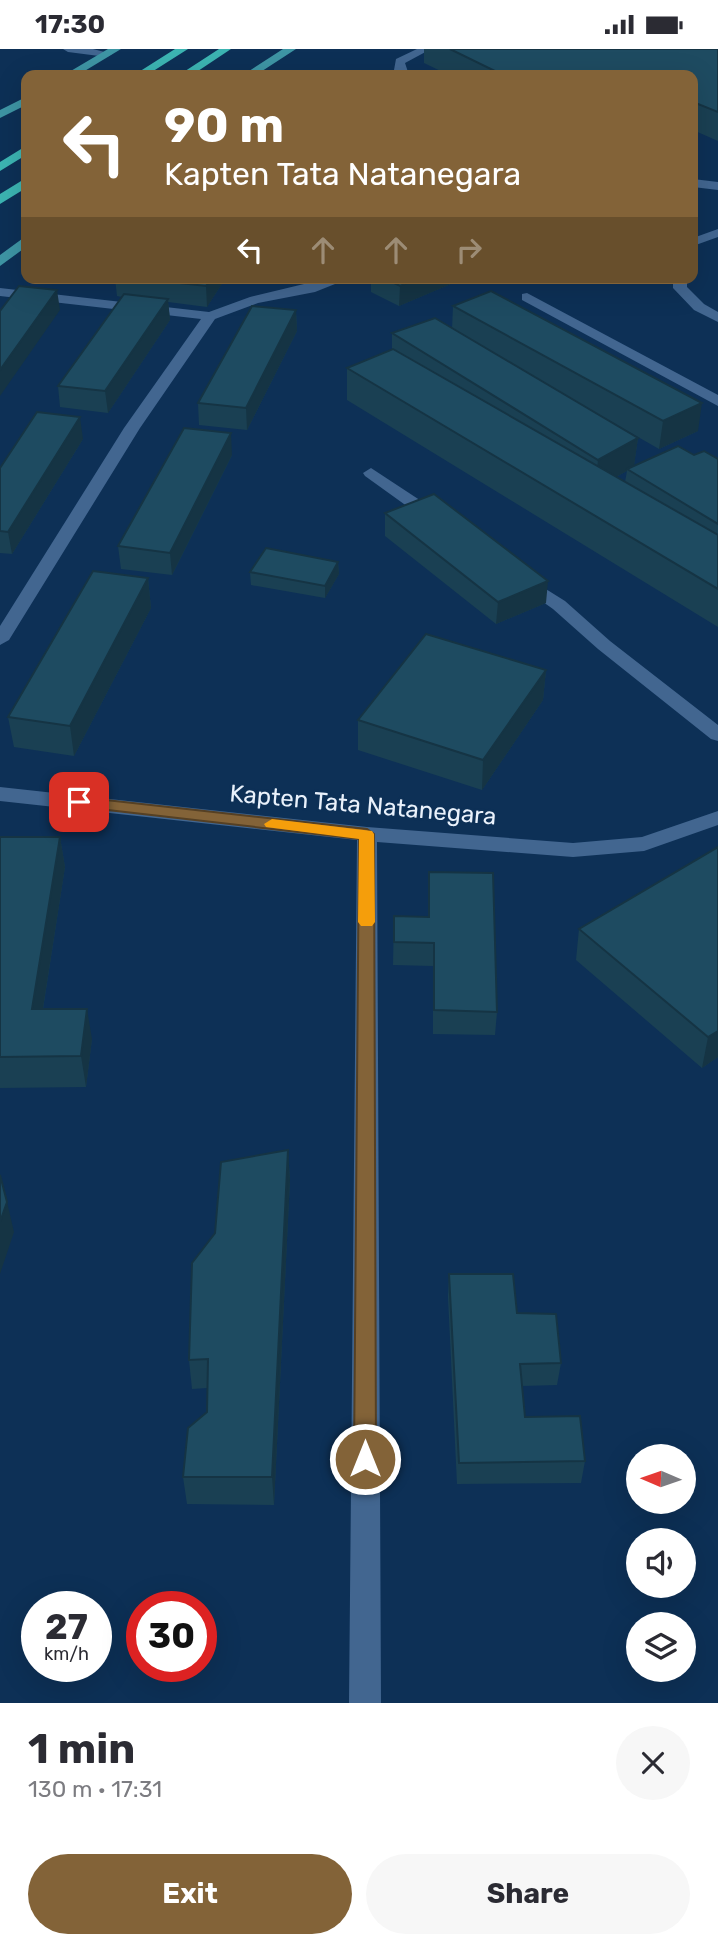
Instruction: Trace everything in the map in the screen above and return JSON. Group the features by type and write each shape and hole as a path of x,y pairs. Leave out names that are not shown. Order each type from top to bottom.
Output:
{"highway":[{"path":"149,70 183,49"},
{"path":"194,70 226,49"},
{"path":"0,167 21,153"},
{"path":"0,200 21,185"}],"main road":[{"path":"257,70 291,49"},
{"path":"79,70 111,52"},
{"path":"0,115 21,103"},
{"path":"0,262 21,244"}],"street":[{"path":"68,49 111,52"},
{"path":"400,70 400,61 426,49"},
{"path":"698,184 718,186"},
{"path":"698,239 718,233"},
{"path":"0,292 210,316 255,300 325,284"},
{"path":"680,284 680,288 699,307 718,318"},
{"path":"527,297 718,401"},
{"path":"0,640 132,428 210,316"},
{"path":"371,473 449,527"},
{"path":"515,574 559,605 604,645 718,735"},
{"name":"Kapten Tata Natanegara","path":"0,793 367,834 573,850 644,844 718,818"},
{"path":"365,1703 367,834"}],"building":[{"path":"450,49 718,49 718,112 698,104 698,70 493,70"},
{"path":"19,286 57,290 0,370 0,311"},
{"path":"491,291 702,403 663,421 453,306"},
{"path":"124,294 168,299 105,391 58,386"},
{"path":"252,306 296,310 246,408 198,403"},
{"path":"435,318 638,438 598,460 392,333"},
{"path":"393,349 718,535 718,589 347,368"},
{"path":"37,412 80,417 8,532 0,531 0,468"},
{"path":"184,428 231,433 170,553 118,546"},
{"path":"678,446 694,455 704,451 718,459 718,524 627,469"},
{"path":"434,494 548,581 498,602 385,513"},
{"path":"266,548 338,562 325,586 250,572"},
{"path":"93,571 148,578 70,726 8,717"},
{"path":"426,634 546,670 483,760 358,720"},
{"path":"0,837 60,837 32,1009 87,1009 81,1056 0,1057"},
{"path":"718,847 718,1031 708,1037 579,929"},
{"path":"429,872 493,873 497,1012 434,1010 434,943 394,942 394,916 429,917"},
{"path":"288,1150 272,1477 183,1477 188,1428 207,1412 208,1359 189,1360 192,1263 215,1233 221,1162"},
{"path":"0,1175 7,1202 0,1222"},
{"path":"449,1274 513,1274 517,1313 556,1314 561,1363 520,1364 525,1417 580,1416 585,1461 459,1463"}],"slow traffic":[{"path":"272,824 367,834 366,922"}],"route":[{"path":"79,802 367,834 365,1459"}]}
